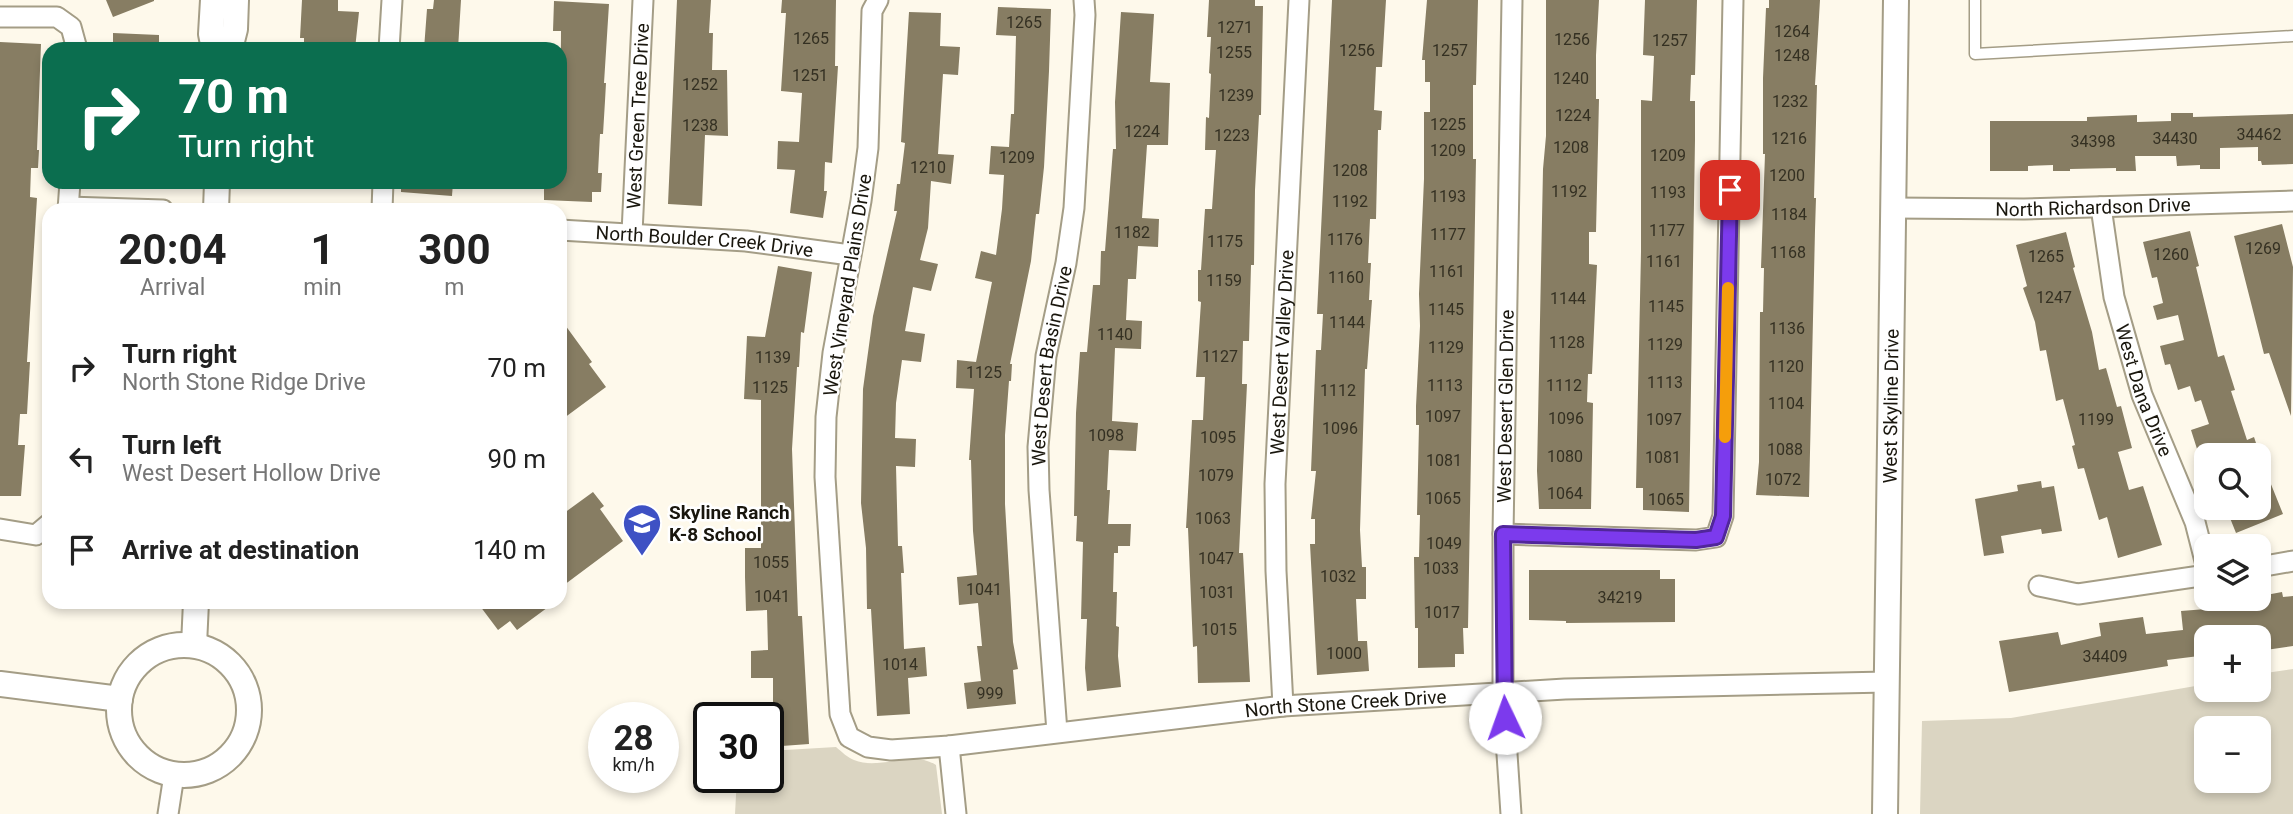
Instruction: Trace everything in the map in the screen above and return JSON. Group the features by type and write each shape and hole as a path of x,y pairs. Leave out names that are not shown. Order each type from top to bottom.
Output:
{"street":[{"path":"213,0 213,42"},
{"path":"231,42 236,0"},
{"path":"389,42 392,0"},
{"name":"West Green Tree Drive","path":"632,233 643,0"},
{"name":"West Vineyard Plains Drive","path":"849,737 840,714 825,477 826,417 832,353 868,148 872,11 878,0"},
{"name":"West Desert Basin Drive","path":"1057,732 1038,447 1046,356 1066,263 1074,208 1086,15 1084,0"},
{"name":"West Desert Valley Drive","path":"1283,706 1276,571 1275,484 1298,0"},
{"name":"West Desert Glen Drive","path":"1511,814 1503,694 1503,534 1512,0"},
{"path":"1503,534 1696,540 1716,537 1723,516 1734,0"},
{"name":"West Skyline Drive","path":"1885,814 1896,0"},
{"path":"0,18 57,17 72,27 75,42"},
{"name":"North Richardson Drive","path":"1894,208 2101,207 2293,201"},
{"name":"West Dana Drive","path":"2101,207 2114,296 2142,395 2197,534"},
{"name":"North Boulder Creek Drive","path":"567,230 746,241 850,255"},
{"path":"0,529 36,535 42,530"},
{"path":"2271,564 2293,561"},
{"path":"2039,586 2078,594 2194,577"},
{"path":"194,645 196,609"},
{"path":"174,645 194,645 214,651 230,663 242,680 249,700 249,720 243,740 231,757 214,769 195,775 174,775 155,769 138,756 126,739 120,720 120,699 127,680 138,663 155,652 174,645"},
{"name":"North Stone Creek Drive","path":"849,737 867,747 891,750 949,746 1283,706 1578,689 1887,682"},
{"path":"0,684 120,699"},
{"path":"949,746 956,814"},
{"path":"167,814 174,775"}],"lane":[{"path":"1975,0 1976,54 2293,36"}],"shaded area":[{"path":"2293,669 2293,814 1920,814 1922,721 2011,718 2194,686 2194,702 2271,702 2271,672"},
{"path":"836,747 850,758 864,763 916,759 936,765 942,814 735,814 736,793 784,793 784,750"}],"building":[{"path":"106,0 154,0 154,1 113,17"},
{"path":"302,0 338,0 338,11 359,12 356,42 304,42 304,38 300,38"},
{"path":"434,0 461,0 458,42 425,42 427,9 433,9"},
{"path":"677,0 711,0 709,33 713,33 712,70 727,70 728,136 705,135 702,206 668,204"},
{"path":"782,0 836,0 835,66 838,66 832,163 825,162 824,191 827,191 823,218 790,213 795,170 777,169 778,141 799,142 802,93 781,91 786,13 781,13"},
{"path":"1209,0 1255,0 1255,6 1263,6 1254,265 1251,265 1249,341 1243,341 1242,384 1247,384 1239,553 1243,553 1250,682 1198,683 1197,646 1193,647 1186,528 1192,420 1203,420 1205,377 1196,377 1201,302 1198,301 1198,270 1201,270 1205,209 1212,209 1216,150 1205,150 1211,74 1211,37 1207,37"},
{"path":"1332,0 1386,0 1382,67 1376,67 1374,110 1382,111 1381,130 1378,130 1376,219 1370,219 1368,263 1371,263 1369,300 1372,300 1365,369 1360,530 1362,567 1366,567 1366,599 1356,599 1358,641 1367,641 1369,671 1317,675 1310,544 1315,544 1315,519 1311,519 1316,471 1311,471 1316,350 1321,350 1323,314 1317,314"},
{"path":"1427,0 1478,0 1476,85 1473,85 1473,159 1476,159 1468,628 1463,628 1464,654 1455,654 1455,667 1418,668 1414,557 1419,557 1420,515 1417,515 1419,425 1416,425 1416,406 1424,112 1430,112 1430,82 1425,82 1425,60 1422,60"},
{"path":"1546,0 1599,0 1596,55 1596,99 1599,99 1596,232 1589,232 1589,264 1597,265 1592,374 1588,374 1587,402 1593,403 1591,509 1539,509 1537,471 1543,169 1546,136"},
{"path":"1645,0 1697,0 1695,75 1691,75 1690,101 1695,101 1695,140 1689,512 1643,510 1643,488 1636,488 1641,100 1652,101 1654,56 1643,55"},
{"path":"1769,0 1820,0 1815,85 1816,198 1809,497 1756,495 1759,462 1760,312 1763,312 1764,268 1761,268 1765,154 1763,78 1766,8 1769,8"},
{"path":"554,1 609,4 603,134 600,134 598,173 602,173 601,192 592,192 592,202 544,200 544,189 567,189 567,42 561,42 561,31 553,31"},
{"path":"998,7 1051,9 1049,71 1039,214 1036,214 1031,261 1010,364 1011,381 1005,435 1005,504 1013,642 1018,669 1013,670 1016,704 967,709 964,683 981,681 977,646 982,646 978,603 959,605 957,577 977,575 969,460 974,389 956,388 957,360 976,362 992,282 975,278 981,251 996,255 1002,209 1004,175 989,174 991,146 1009,147 1011,114 1014,114 1016,36 996,35"},
{"path":"909,12 941,13 940,46 960,47 958,75 943,74 938,154 954,155 951,184 931,181 928,228 920,260 938,264 931,291 913,287 905,331 925,334 921,362 902,360 896,403 895,438 916,439 915,467 896,466 898,546 902,546 904,573 901,573 904,649 925,647 927,676 908,678 910,714 877,716 861,503 863,389 873,316 897,211 894,211 897,184 900,184 905,143 901,142"},
{"path":"1121,12 1154,14 1150,82 1170,83 1168,145 1147,145 1142,218 1159,219 1158,247 1138,246 1136,279 1128,279 1126,320 1142,321 1141,349 1115,348 1112,421 1138,423 1136,451 1109,450 1108,524 1131,524 1130,546 1118,546 1118,553 1114,553 1113,592 1117,592 1116,626 1119,627 1121,687 1087,691 1087,619 1081,619 1083,542 1076,541 1077,516 1074,516 1076,413 1080,352 1087,352 1093,285 1100,285 1101,251 1105,251 1113,149 1116,149 1115,102"},
{"path":"113,33 159,35 159,42 113,42"},
{"path":"0,42 41,44 38,168 31,168 30,197 37,198 27,362 30,362 27,414 20,414 18,445 25,445 21,496 0,496"},
{"path":"2171,113 2193,113 2193,117 2293,114 2293,164 2262,165 2261,161 2258,161 2258,147 2220,148 2220,169 2200,169 2200,165 2177,166 2176,156 2135,156 2136,171 2116,171 2116,168 2053,171 2053,165 2028,166 2028,171 1990,171 1990,121 2087,121 2087,117 2137,115 2137,122 2171,121"},
{"path":"401,189 452,189 452,196 401,192"},
{"path":"2282,224 2293,267 2291,416 2269,353 2264,354 2234,236"},
{"path":"2190,231 2218,357 2224,355 2235,390 2231,391 2247,440 2254,437 2256,443 2195,443 2191,430 2209,424 2201,400 2195,402 2190,386 2178,390 2170,364 2165,365 2160,346 2184,340 2178,315 2157,320 2153,306 2163,303 2157,277 2152,278 2143,242"},
{"path":"2066,232 2099,370 2106,368 2117,407 2121,406 2132,448 2118,452 2129,490 2143,486 2162,545 2118,558 2107,517 2099,520 2084,468 2078,469 2063,399 2056,401 2046,350 2040,351 2035,322 2023,288 2027,286 2016,245"},
{"path":"778,266 812,272 797,367 792,449 798,616 802,616 809,744 784,746 784,702 773,702 773,678 751,678 751,651 768,650 767,610 746,611 745,548 761,548 761,400 744,399 747,336 765,337"},
{"path":"567,328 592,362 589,364 606,387 567,416"},
{"path":"2041,481 2042,488 2054,486 2062,531 2042,534 2041,529 2001,536 2004,553 1984,556 1975,499 2018,491 2017,485"},
{"path":"2271,484 2283,514 2271,519"},
{"path":"593,492 604,506 600,509 623,541 567,583 567,511"},
{"path":"2231,520 2268,520 2236,533"},
{"path":"1529,570 1660,570 1660,579 1675,579 1675,622 1566,623 1529,620"},
{"path":"2282,592 2283,597 2293,596 2293,646 2271,649 2271,625 2194,625 2194,657 2167,660 2168,666 2009,692 1999,641 2058,632 2061,645 2101,636 2099,623 2143,617 2146,634 2183,630 2181,611 2271,611 2271,594"},
{"path":"482,609 546,609 517,630 510,621 498,630"}],"slow traffic":[{"path":"1725,437 1728,288"}],"place":[{"name":"Skyline Ranch K-8 School","path":"642,557"}],"route":[{"path":"1505,718 1503,534 1696,540 1716,537 1723,516 1730,190"}]}
